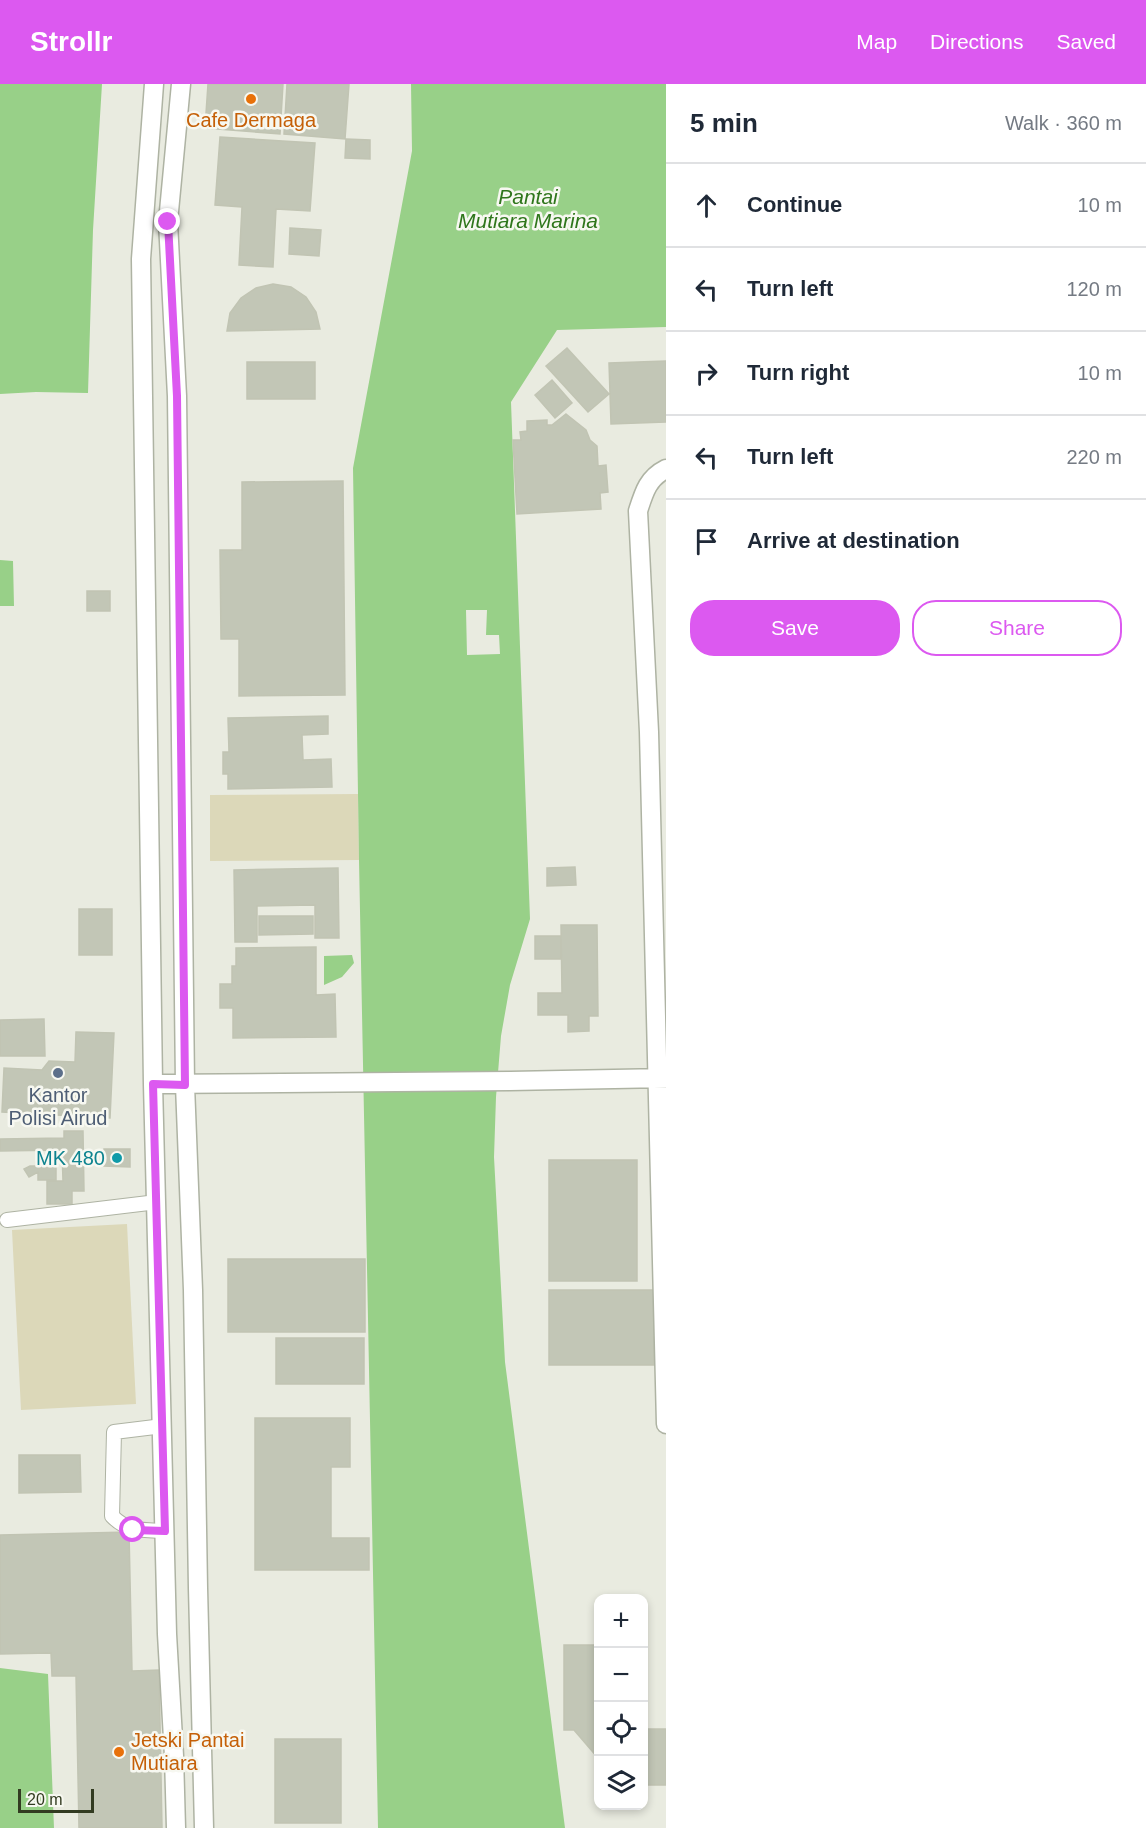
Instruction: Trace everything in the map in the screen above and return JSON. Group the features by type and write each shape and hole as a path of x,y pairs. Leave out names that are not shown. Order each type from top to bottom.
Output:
{"street":[{"path":"154,84 141,259 153,1084 165,1531 176,1828"},
{"path":"181,84 168,222 177,396 185,1085 194,1301 204,1828"},
{"path":"666,469 657,474 645,487 638,511 658,732 666,1424"},
{"path":"153,1084 662,1078"}],"lane":[{"path":"7,1220 157,1202"},
{"path":"163,1426 114,1432 112,1516 120,1525 133,1530 165,1531"}],"shaded area":[{"path":"358,794 359,860 210,861 210,795"},
{"path":"127,1224 136,1404 21,1410 12,1230"}],"water":[{"path":"0,84 102,84 93,230 88,393 0,394"},
{"name":"Pantai Mutiara Marina","path":"411,84 666,84 666,327 557,330 511,402 530,919 510,985 501,1036 494,1157 505,1362 565,1828 378,1828 353,468 412,151"},
{"path":"0,560 13,561 14,606 0,606"},
{"path":"352,955 354,963 342,977 324,985 324,956"},
{"path":"0,1668 48,1674 54,1828 0,1828"}],"pier":[{"path":"466,610 487,610 486,635 499,635 500,654 467,655"}],"building":[{"path":"208,84 283,84 280,134 205,128"},
{"path":"287,84 349,84 345,139 284,134"},
{"path":"220,137 315,143 310,211 276,209 273,267 239,265 242,207 215,205"},
{"path":"346,139 370,140 370,159 345,158"},
{"path":"290,228 321,230 319,256 289,254"},
{"path":"273,284 291,287 306,297 316,312 320,329 227,331 230,313 241,298 256,288"},
{"path":"567,348 609,394 588,412 546,366"},
{"path":"666,361 666,422 611,424 609,363"},
{"path":"247,362 315,362 315,399 247,399"},
{"path":"552,380 572,403 555,418 535,395"},
{"path":"566,414 586,430 590,440 597,446 598,466 606,465 608,492 600,493 601,509 517,514 513,440 521,440 520,432 527,431 527,421 547,420 547,425 552,425"},
{"path":"343,481 345,695 239,696 239,639 221,639 220,550 242,550 242,482"},
{"path":"87,591 110,591 110,611 87,611"},
{"path":"328,716 328,734 302,735 303,760 331,759 332,787 228,789 228,774 223,774 223,752 229,752 228,718"},
{"path":"575,867 576,885 547,886 547,868"},
{"path":"338,868 339,938 315,938 315,905 257,906 257,942 235,942 234,870"},
{"path":"79,909 112,909 112,955 79,955"},
{"path":"259,916 313,916 313,934 259,935"},
{"path":"561,925 597,925 598,1016 589,1016 589,1031 568,1032 568,1015 538,1015 538,993 562,993"},
{"path":"535,936 561,936 561,959 535,959"},
{"path":"316,947 316,995 335,994 336,1037 233,1038 233,1008 220,1008 220,984 232,984 232,966 236,966 236,948"},
{"path":"44,1019 45,1056 0,1056 0,1020"},
{"name":"Kantor Polisi Airud","path":"76,1032 114,1033 110,1118 2,1112 4,1068 42,1070 49,1061 75,1062"},
{"path":"64,1131 83,1131 84,1191 72,1191 72,1204 47,1204 47,1181 63,1181 62,1150 0,1151 0,1139 64,1138"},
{"name":"MK 480","path":"104,1149 130,1149 130,1167 104,1166"},
{"path":"549,1160 637,1160 637,1281 549,1281"},
{"path":"36,1162 56,1162 56,1180 38,1180 38,1172 29,1177 24,1169 36,1166"},
{"path":"228,1259 365,1259 365,1332 228,1332"},
{"path":"549,1290 654,1290 654,1365 549,1365"},
{"path":"276,1338 364,1338 364,1384 276,1384"},
{"path":"255,1418 350,1418 350,1467 331,1467 331,1538 369,1538 369,1570 255,1570"},
{"path":"19,1455 80,1455 81,1492 19,1493"},
{"name":"Jetski Pantai Mutiara","path":"129,1532 132,1671 159,1670 162,1828 79,1828 76,1676 52,1676 51,1653 0,1654 0,1535"},
{"path":"564,1645 594,1645 594,1753 574,1730 564,1730"},
{"path":"648,1729 666,1729 666,1785 648,1785"},
{"path":"275,1739 341,1739 341,1823 275,1823"}],"place":[{"name":"Cafe Dermaga","path":"251,99"},
{"name":"Kantor Polisi Airud","path":"58,1073"},
{"name":"MK 480","path":"117,1158"},
{"name":"Jetski Pantai Mutiara","path":"119,1752"}],"route":[{"path":"133,1530 165,1531 153,1084 185,1085 177,396 168,222"}]}
